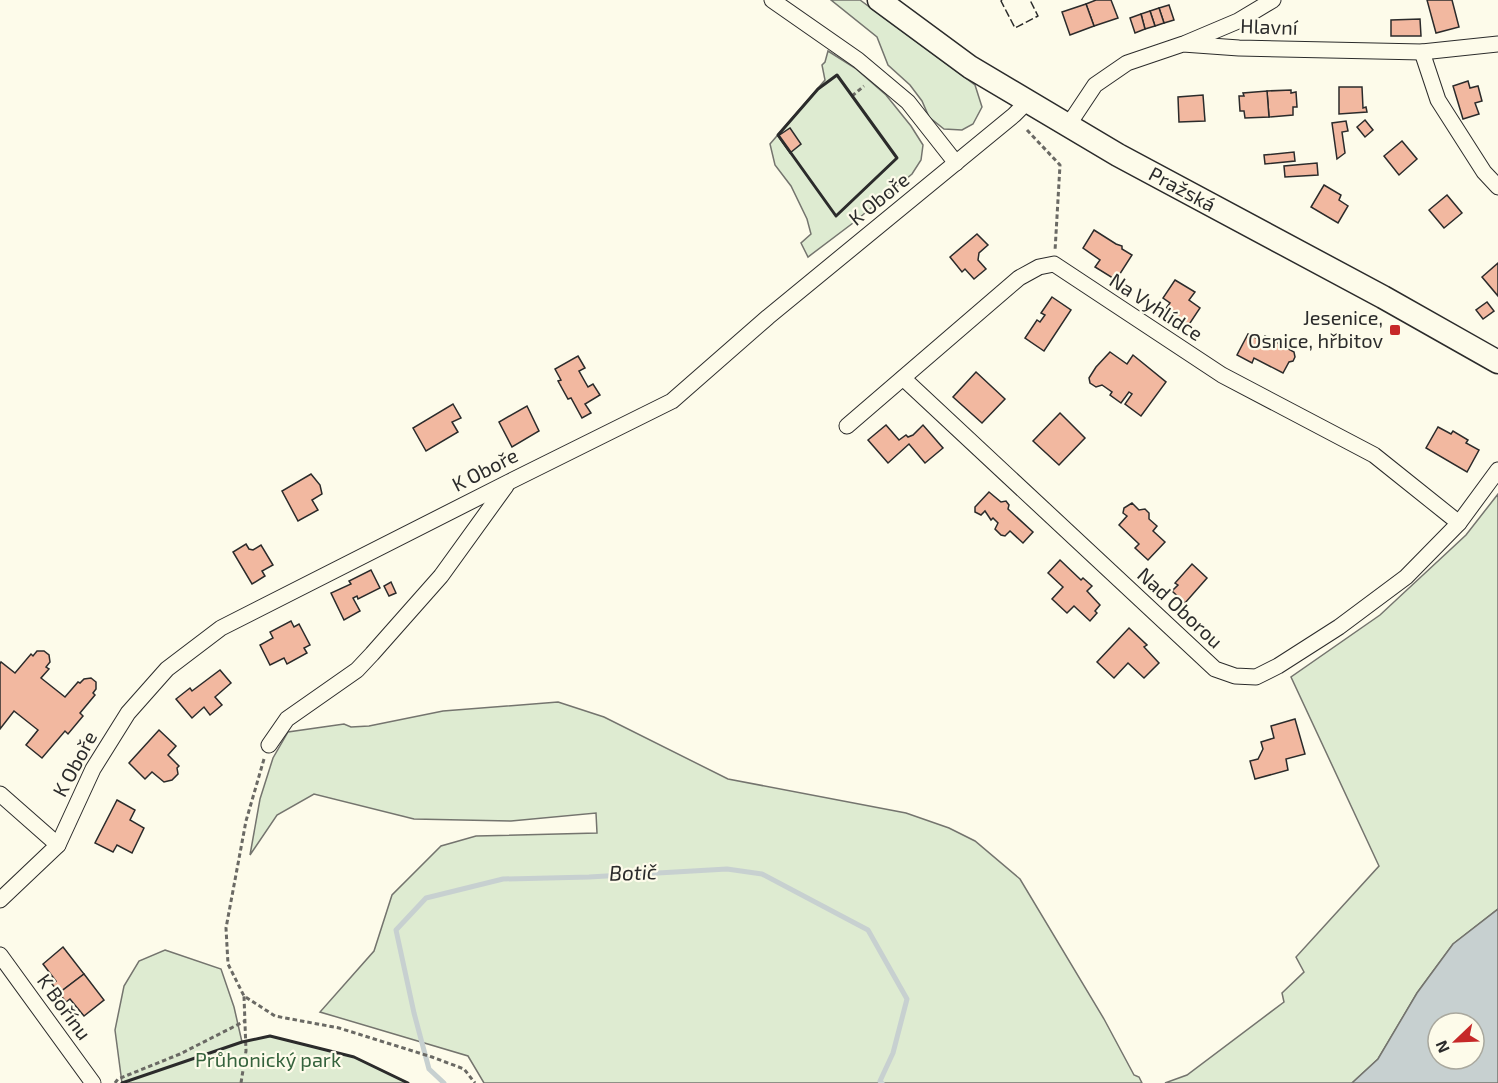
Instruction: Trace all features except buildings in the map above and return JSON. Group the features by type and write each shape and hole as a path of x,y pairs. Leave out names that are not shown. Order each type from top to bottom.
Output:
{"main road":[{"name":"Pražská","path":"879,0 970,67 1118,155 1383,297 1498,362"}],"street":[{"path":"772,0 858,60 908,102 956,163"},
{"path":"1183,44 1238,21 1273,0"},
{"name":"Hlavní","path":"1069,124 1095,85 1127,63 1183,44 1239,48 1422,52 1498,44"},
{"path":"1422,52 1438,100 1484,172 1498,188"},
{"name":"K Oboře","path":"0,900 58,845 93,769 128,713 167,669 220,628 672,401 768,317 1014,115 1028,101"},
{"path":"847,426 1019,278 1039,267 1054,264"},
{"name":"Na Vyhlídce","path":"1054,264 1222,375 1374,455 1459,523"},
{"name":"Nad Oborou","path":"903,378 1215,669 1235,676 1256,677 1278,666 1339,627 1406,577 1459,523 1498,470"},
{"path":"269,745 287,719 357,670 372,654 441,576 509,482"},
{"path":"0,794 58,845"},
{"name":"K Bořínu","path":"0,955 93,1083"}],"path":[{"path":"852,96 866,85"},
{"path":"1027,130 1060,165 1054,264"},
{"path":"242,1083 246,1051 244,996 228,964 226,928 246,821 258,774 269,745"},
{"path":"244,996 275,1016 339,1028 464,1069 475,1083"},
{"path":"115,1083 118,1079 180,1054 245,1021"}],"green space":[{"path":"831,0 860,0 975,85 982,107 973,124 962,130 944,129 929,117 922,101 910,85 888,65 877,37"},
{"path":"828,51 855,68 886,95 923,145 921,160 912,174 808,257 801,243 811,234 807,219 791,186 775,165 770,144 825,80 822,65"},
{"path":"1498,494 1498,909 1453,944 1417,993 1378,1059 1352,1083 1165,1083 1187,1075 1284,1002 1282,993 1304,972 1296,957 1379,866 1291,677 1380,615 1466,535"},
{"path":"558,702 604,717 728,779 906,813 949,828 975,841 1020,879 1104,1019 1134,1075 1139,1077 1142,1083 484,1083 468,1056 320,1012 374,951 392,895 441,846 476,836 597,833 596,813 511,821 414,819 314,794 277,815 250,855 260,799 273,758 288,732 344,724 351,727 369,726 443,711"},
{"name":"Průhonický park","path":"165,950 221,969 234,1007 242,1042 270,1036 354,1057 408,1083 122,1083 115,1030 124,986 139,961"}],"shaded area":[{"path":"1498,909 1498,1083 1352,1083 1378,1059 1417,993 1453,944"}],"waterway":[{"name":"Botič","path":"444,1083 429,1069 396,930 426,898 503,879 589,877 727,869 762,874 868,930 907,999 893,1053 880,1081 882,1083"}],"fence":[{"path":"1002,0 1015,28 1038,16 1030,0"}],"wall":[{"path":"837,75 897,158 836,216 778,135 818,89 837,75"},
{"path":"122,1083 242,1042 270,1036 354,1057 408,1083"}],"place":[{"name":"Jesenice, Osnice, hřbitov","path":"1395,330"}]}
